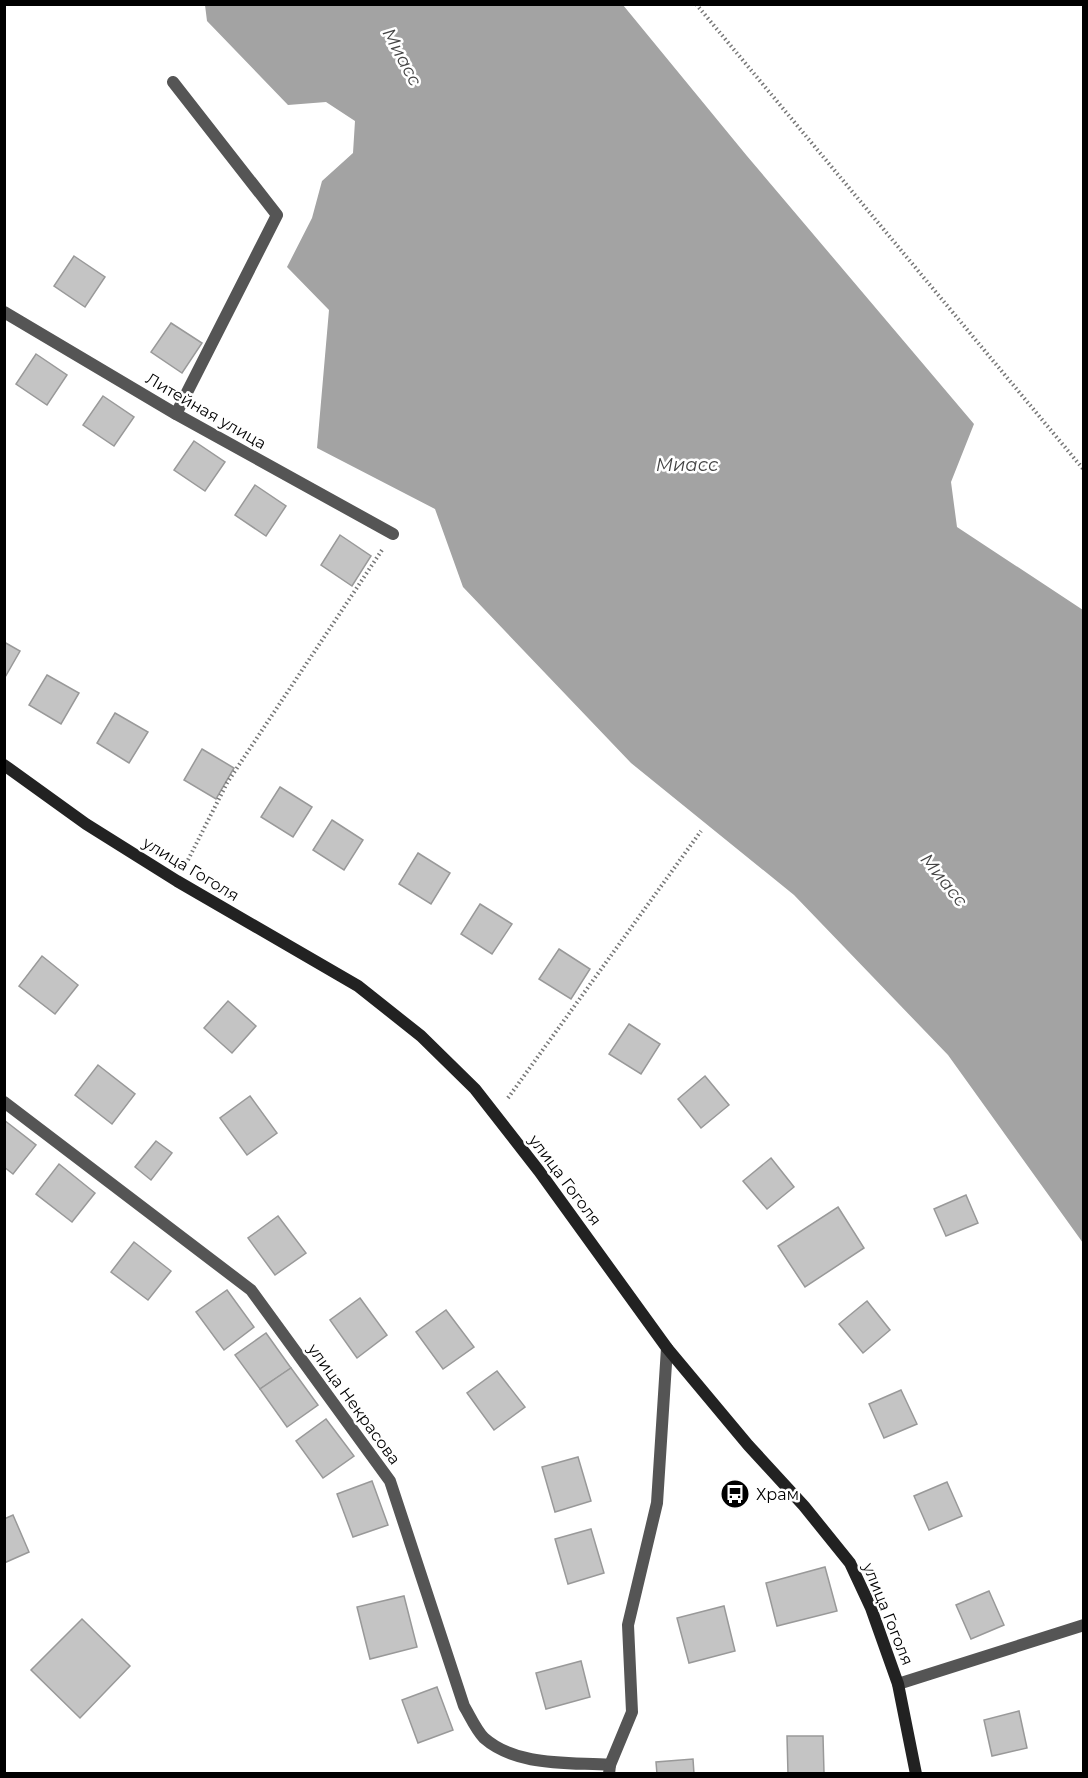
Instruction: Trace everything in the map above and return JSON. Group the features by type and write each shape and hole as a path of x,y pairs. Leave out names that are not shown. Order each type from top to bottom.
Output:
{"street":[{"path":"172,82 277,215 176,414"},
{"name":"Литейная улица","path":"4,312 176,414 393,534"},
{"name":"улица Гоголя","path":"4,765 86,824 177,881 357,986 420,1036 475,1089 539,1171 667,1348 748,1445 804,1506 850,1563 871,1608 898,1684 916,1773"},
{"name":"улица Некрасова","path":"4,1102 251,1290 390,1481 464,1706 483,1737 508,1754 610,1769"},
{"path":"610,1769 632,1712 628,1625 657,1503 667,1348"},
{"path":"898,1684 1083,1625"}],"path":[{"path":"696,4 1083,470"},
{"path":"177,881 227,783 393,534"},
{"path":"495,1115 701,831"}],"water":[{"name":"Миасс","path":"205,5 623,5 747,156 974,424 951,482 957,527 1083,610 1083,1243 948,1055 794,895 631,763 463,587 435,509 317,448 329,310 287,267 312,218 322,181 353,153 355,121 326,102 288,105 207,21"}],"building":[{"path":"74,256 105,277 85,307 54,286"},
{"path":"171,323 202,343 182,373 151,352"},
{"path":"36,354 67,375 47,405 16,384"},
{"path":"103,396 134,417 114,446 83,425"},
{"path":"194,441 225,462 205,491 174,470"},
{"path":"255,485 286,506 266,536 235,515"},
{"path":"340,535 371,556 352,586 321,565"},
{"path":"4,642 20,651 4,679"},
{"path":"47,675 79,693 61,724 29,705"},
{"path":"115,713 148,732 129,763 97,743"},
{"path":"202,749 234,768 216,799 184,780"},
{"path":"280,787 312,807 293,837 261,817"},
{"path":"332,820 363,840 344,870 313,850"},
{"path":"418,853 450,873 431,904 399,884"},
{"path":"480,904 512,924 492,954 461,934"},
{"path":"559,949 590,969 571,999 539,979"},
{"path":"42,956 78,985 55,1014 19,986"},
{"path":"228,1001 256,1026 232,1053 204,1028"},
{"path":"629,1024 660,1044 641,1074 609,1054"},
{"path":"98,1065 135,1094 112,1124 75,1095"},
{"path":"705,1076 729,1105 701,1128 678,1099"},
{"path":"250,1096 277,1133 247,1155 220,1118"},
{"path":"4,1120 36,1145 13,1174 4,1167"},
{"path":"156,1141 172,1153 151,1180 135,1167"},
{"path":"771,1158 794,1187 767,1209 743,1181"},
{"path":"59,1164 95,1193 72,1222 36,1194"},
{"path":"966,1195 978,1223 946,1236 934,1209"},
{"path":"838,1207 864,1248 805,1287 778,1246"},
{"path":"278,1216 306,1253 275,1275 248,1238"},
{"path":"134,1242 171,1271 148,1300 111,1272"},
{"path":"227,1290 254,1327 224,1350 196,1312"},
{"path":"360,1298 387,1335 357,1358 330,1320"},
{"path":"867,1301 890,1330 863,1353 839,1324"},
{"path":"446,1310 474,1347 443,1369 416,1332"},
{"path":"266,1333 291,1368 260,1389 235,1355"},
{"path":"291,1368 318,1405 287,1427 260,1389"},
{"path":"497,1371 525,1407 494,1430 467,1393"},
{"path":"901,1390 917,1424 884,1438 869,1404"},
{"path":"326,1419 354,1456 323,1478 296,1441"},
{"path":"578,1457 591,1501 555,1512 542,1467"},
{"path":"372,1481 388,1525 353,1537 337,1494"},
{"path":"947,1482 962,1516 929,1530 914,1496"},
{"path":"13,1515 29,1552 4,1563 4,1519"},
{"path":"591,1529 604,1573 568,1584 555,1539"},
{"path":"825,1567 837,1611 777,1626 766,1583"},
{"path":"989,1591 1004,1625 971,1639 956,1605"},
{"path":"404,1596 417,1647 370,1659 357,1607"},
{"path":"724,1606 735,1651 689,1663 677,1618"},
{"path":"82,1619 130,1666 80,1718 31,1670"},
{"path":"581,1661 590,1697 546,1709 536,1673"},
{"path":"437,1687 453,1730 418,1743 402,1700"},
{"path":"1019,1711 1027,1748 992,1756 984,1720"},
{"path":"787,1736 823,1736 824,1773 788,1774"},
{"path":"693,1759 694,1774 657,1774 656,1762"}],"place":[{"name":"Храм","path":"735,1494"}]}
